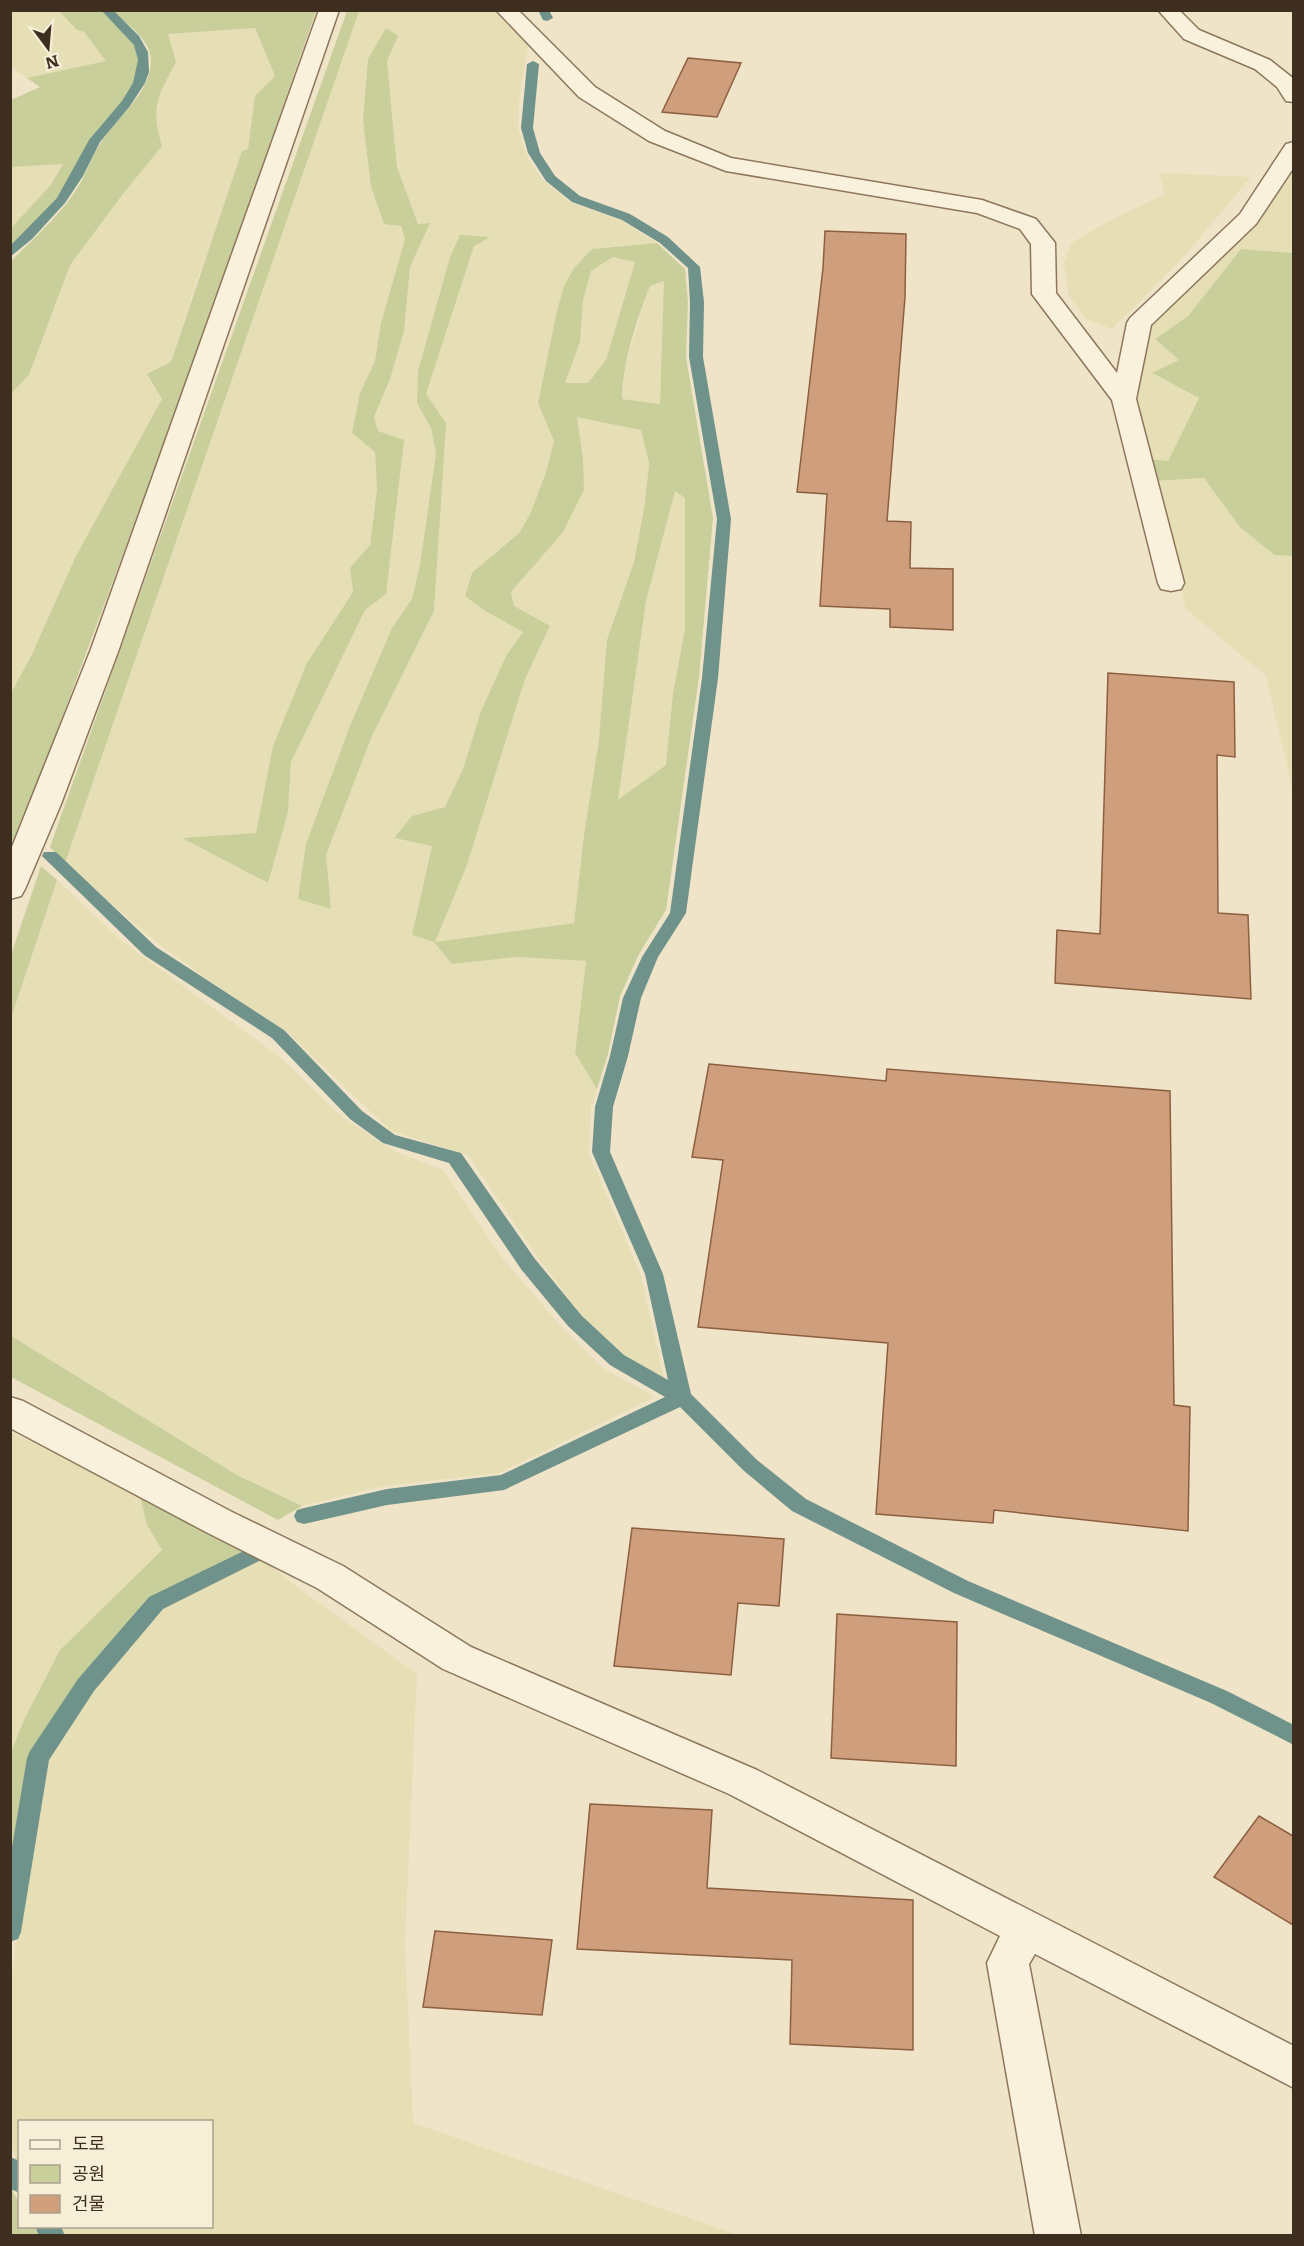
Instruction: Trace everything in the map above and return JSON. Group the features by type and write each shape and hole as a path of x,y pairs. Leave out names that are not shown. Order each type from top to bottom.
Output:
{"street":[{"path":"10,889 46,804 105,649 329,10"},
{"path":"506,10 586,92 657,136 726,164 982,207 1028,224 1043,243 1044,294 1124,399 1172,583"},
{"path":"1168,10 1194,36 1233,49 1266,65 1289,87 1293,96"},
{"path":"1124,399 1139,323 1248,219 1293,149"},
{"path":"10,1411 219,1522 330,1577 457,1658 743,1782 1293,2068"},
{"path":"1026,1929 1008,1963 1058,2235"}],"shaded area":[{"path":"11,11 59,11 77,30 84,32 106,61 27,78 11,67"},
{"path":"359,11 494,11 528,46 519,101 518,128 526,154 542,179 569,202 620,220 657,243 592,249 574,268 554,441 546,472 531,512 520,532 492,555 484,610 523,631 507,654 481,711 463,769 445,807 412,816 395,839 432,845 412,935 434,942 467,865 525,679 550,627 514,606 511,592 534,565 583,459 577,416 641,430 649,463 645,503 599,740 584,835 574,923 435,942 452,964 516,957 586,961 575,1053 597,1089 591,1107 589,1154 641,1276 664,1379 627,1356 583,1317 538,1258 468,1155 391,1131 286,1031 158,944 65,863","holes":["397,36 387,61 397,167 418,224 430,223 410,267 404,331 390,379 374,418 378,431 386,594 365,609 291,762 288,812 267,883 183,838 256,833 307,663 353,592 350,568 370,545 377,489 375,452 360,393 375,361 381,323 405,239 401,226 384,224 371,187 363,120 368,59","489,237 474,246 426,394 445,423 434,611 372,736 326,855 392,628 412,599 420,565 436,453 431,428 417,403 418,371 450,257"]},
{"path":"255,28 275,76 255,96 248,150 197,280 171,362 162,399 11,693 11,394 29,375 70,265 161,146 154,116 159,94 176,62 167,34"},
{"path":"1293,159 1293,253 1241,249 1188,316 1155,339 1179,360 1152,374 1199,398 1167,462 1147,459 1132,398 1146,327"},
{"path":"63,163 50,186 11,228 11,167"},
{"path":"1159,173 1251,177 1179,262 1112,329 1086,319 1069,296 1064,263 1071,243 1107,222 1165,194"},
{"path":"613,257 635,261 606,360 588,383 565,383 580,342 583,300 591,271"},
{"path":"665,281 660,404 622,399 626,364 650,286"},
{"path":"1204,478 1241,527 1273,555 1293,556 1293,792 1266,676 1186,609 1153,481"},
{"path":"674,491 685,498 685,628 673,693 666,766 618,800 646,601"},
{"path":"57,880 122,941 281,1058 342,1117 394,1151 443,1170 503,1259 559,1324 603,1368 655,1397 499,1473 385,1486 302,1506 237,1475 11,1335 11,1018"},
{"path":"10,1432 139,1492 147,1525 162,1550 60,1650 11,1752"},
{"path":"260,1556 293,1584 417,1674 405,1941 413,2123 738,2235 62,2235 57,2228 213,2228 213,2120 18,2120 18,2165 10,2140 11,1978 44,1758 91,1687 161,1607"}],"green space":[{"path":"59,11 102,11 136,45 140,52 140,72 131,93 92,140 65,191 51,209 11,250 11,228 50,186 63,164 11,167 11,100 40,87 27,78 106,61 84,32 77,30"},
{"path":"113,11 316,11 187,383 11,850 11,693 32,654 76,556 162,399 147,374 171,362 242,151 248,149 255,96 275,76 255,28 168,34 176,62 160,93 156,111 162,146 70,265 29,375 11,394 11,261 66,204 81,182 99,146 140,94 150,72 151,60 147,45 137,32"},
{"path":"347,11 359,11 65,863 50,847"},
{"path":"386,28 398,36 387,61 397,167 418,224 430,223 410,267 404,331 390,379 374,417 378,431 404,440 386,594 365,610 291,762 288,812 268,883 182,838 256,833 273,746 307,663 353,592 350,568 370,545 377,489 375,452 352,433 360,393 375,361 381,323 405,239 401,226 384,224 371,187 363,120 368,59"},
{"path":"460,235 490,237 474,246 426,394 446,423 434,611 372,736 326,855 331,909 298,899 306,844 350,726 392,628 412,599 420,565 436,453 431,428 417,403 418,371 450,257"},
{"path":"657,243 685,269 688,302 686,357 713,518 699,677 666,910 639,954 620,996 608,1054 597,1089 575,1053 586,961 516,957 452,964 434,942 412,935 432,846 394,838 412,816 445,807 463,769 481,711 507,654 523,632 484,610 465,596 472,573 520,532 531,512 546,472 554,441 538,403 564,286 574,268 592,249","holes":["613,257 635,262 606,360 588,383 565,383 580,342 583,300 591,271","664,281 660,404 622,399 631,342 650,286","577,417 641,430 649,463 645,503 634,562 607,640 599,740 584,835 574,923 435,942 467,865 525,679 550,626 514,606 511,592 563,532 584,490 583,459","675,491 685,498 685,629 673,693 666,765 618,800 646,601"]},
{"path":"1241,249 1293,253 1293,556 1274,555 1240,527 1204,478 1153,481 1147,459 1168,461 1199,398 1152,373 1179,360 1155,339 1188,316"},
{"path":"41,866 57,880 11,1018 11,955"},
{"path":"10,1335 237,1475 302,1506 278,1520 11,1377"},
{"path":"139,1492 253,1546 151,1599 78,1681 29,1756 11,1869 11,1752 25,1718 60,1650 162,1550 147,1525"},
{"path":"11,2188 18,2201 18,2228 35,2228 40,2235 11,2235"}],"building":[{"path":"688,58 741,63 717,117 662,112"},
{"path":"825,231 906,234 905,297 887,521 911,522 910,568 953,569 953,630 890,627 890,609 820,606 827,494 797,492 823,268"},
{"path":"1108,673 1234,682 1235,757 1217,755 1218,913 1248,915 1251,999 1055,983 1057,930 1100,934"},
{"path":"709,1064 886,1081 887,1069 1170,1091 1174,1405 1190,1407 1188,1531 994,1510 993,1523 876,1514 888,1343 698,1327 723,1160 692,1157"},
{"path":"632,1528 784,1539 779,1606 738,1603 731,1675 614,1666"},
{"path":"837,1614 957,1622 956,1766 831,1758"},
{"path":"590,1804 712,1810 707,1888 913,1900 913,2050 790,2044 792,1960 577,1949"},
{"path":"1259,1816 1293,1836 1293,1925 1214,1877"},
{"path":"435,1931 552,1940 542,2015 423,2007"}],"waterway":[{"path":"10,253 61,201 77,176 95,140 126,103 139,83 143,72 143,52 130,33 106,10"},
{"path":"543,10 547,18"},
{"path":"533,64 527,128 534,153 550,178 576,199 626,217 664,240 694,267 697,302 696,357 724,519 710,678 678,913 650,957 632,998 619,1056 604,1107 601,1152 654,1274 682,1397"},
{"path":"50,856 150,951 278,1034 356,1115 389,1139 455,1158 528,1264 575,1321 617,1360 682,1397"},
{"path":"304,1516 387,1497 504,1482 682,1397"},
{"path":"682,1397 750,1465 799,1505 961,1587 1219,1697 1294,1736"},
{"path":"10,1932 38,1758 86,1685 156,1603 258,1552"},
{"path":"10,2168 18,2179"},
{"path":"48,2228 53,2236"}]}
